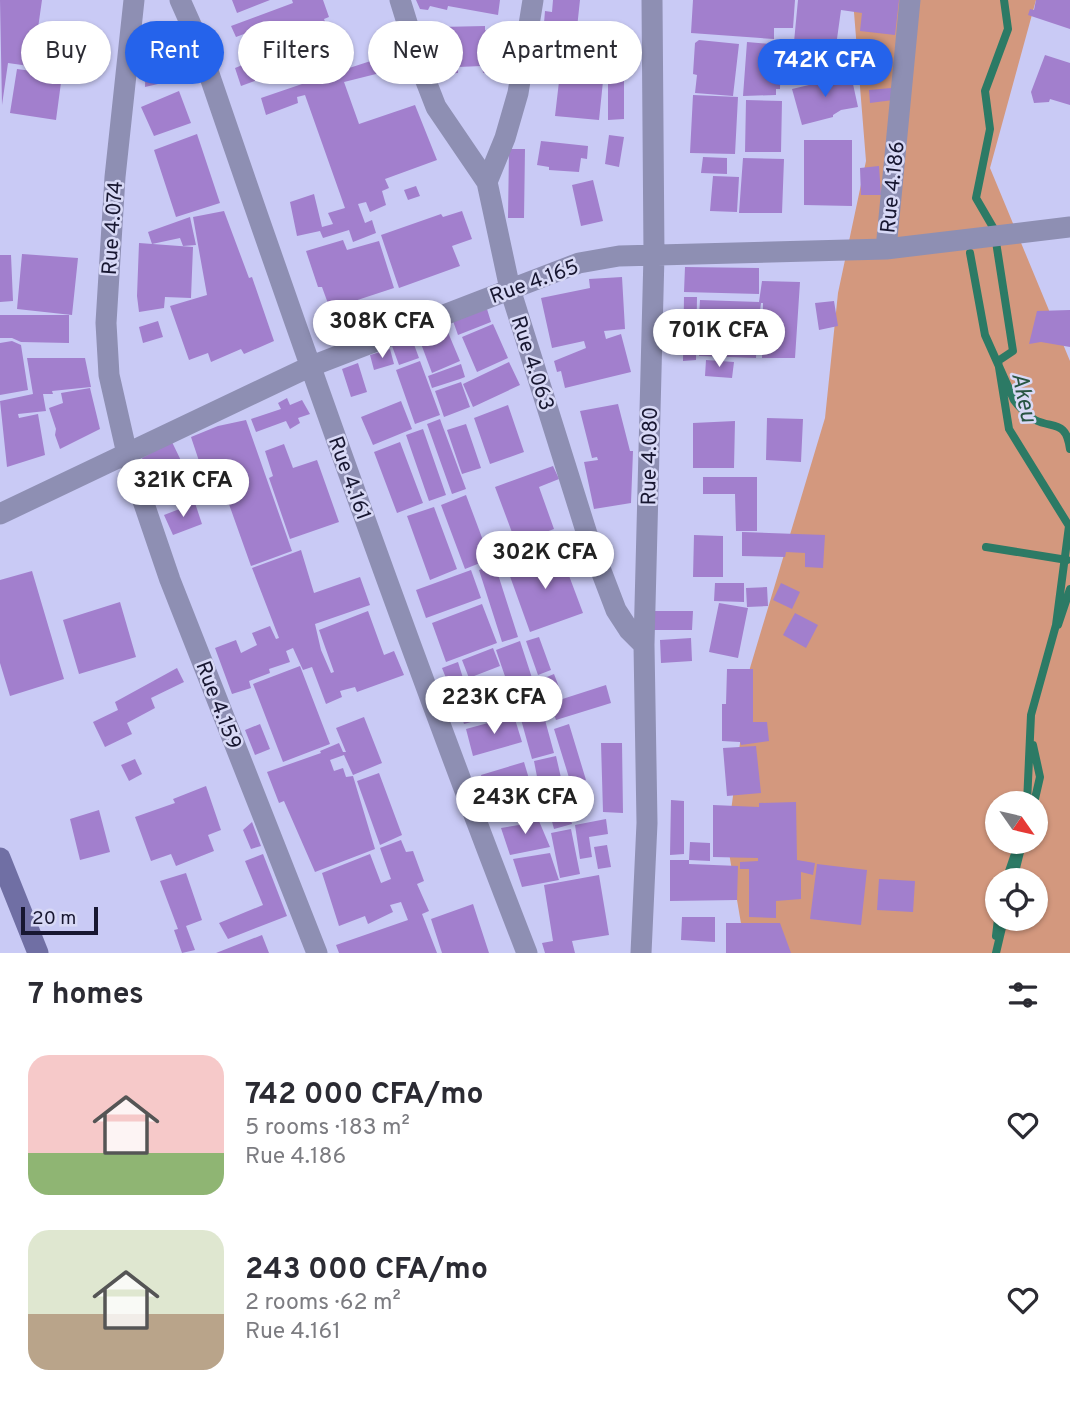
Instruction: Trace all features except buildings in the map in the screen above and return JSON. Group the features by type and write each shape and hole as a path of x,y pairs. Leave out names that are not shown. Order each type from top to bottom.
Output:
{"main road":[{"path":"0,858 38,953"}],"street":[{"name":"Rue 4.074","path":"127,454 109,375 106,323 115,177 134,0"},
{"name":"Rue 4.161","path":"180,0 196,36 309,367 442,734 527,953"},
{"name":"Rue 4.063","path":"400,0 436,107 487,182 510,289 587,534 616,610 629,630 644,645"},
{"path":"487,182 505,138 517,93 533,0"},
{"name":"Rue 4.080","path":"641,953 647,823 644,645 654,255 652,0"},
{"name":"Rue 4.186","path":"886,249 910,0"},
{"name":"Rue 4.165","path":"0,514 309,367 589,261 620,256 886,249 1070,227"},
{"name":"Rue 4.159","path":"127,454 170,580 317,953"}],"shaded area":[{"path":"853,0 1036,0 990,168 1070,361 1070,953 746,953 727,841 750,668 825,418 838,293 866,161"}],"waterway":[{"name":"Akeu","path":"1004,0 1008,29 985,91 990,129 976,198 994,229 1013,351 998,361 1009,429 1069,526 1056,625 1031,715 1028,791"},
{"name":"Akeu","path":"970,253 985,335 1014,400 1032,418 1062,429 1066,433 1070,449"},
{"path":"986,547 1067,560"},
{"path":"1058,625 1070,589"},
{"path":"1033,745 1040,777 1037,791"},
{"path":"1010,868 1015,854"},
{"name":"Akeu","path":"1016,868 1020,854"},
{"path":"996,936 997,931"},
{"name":"Akeu","path":"996,953 1001,931"}]}
